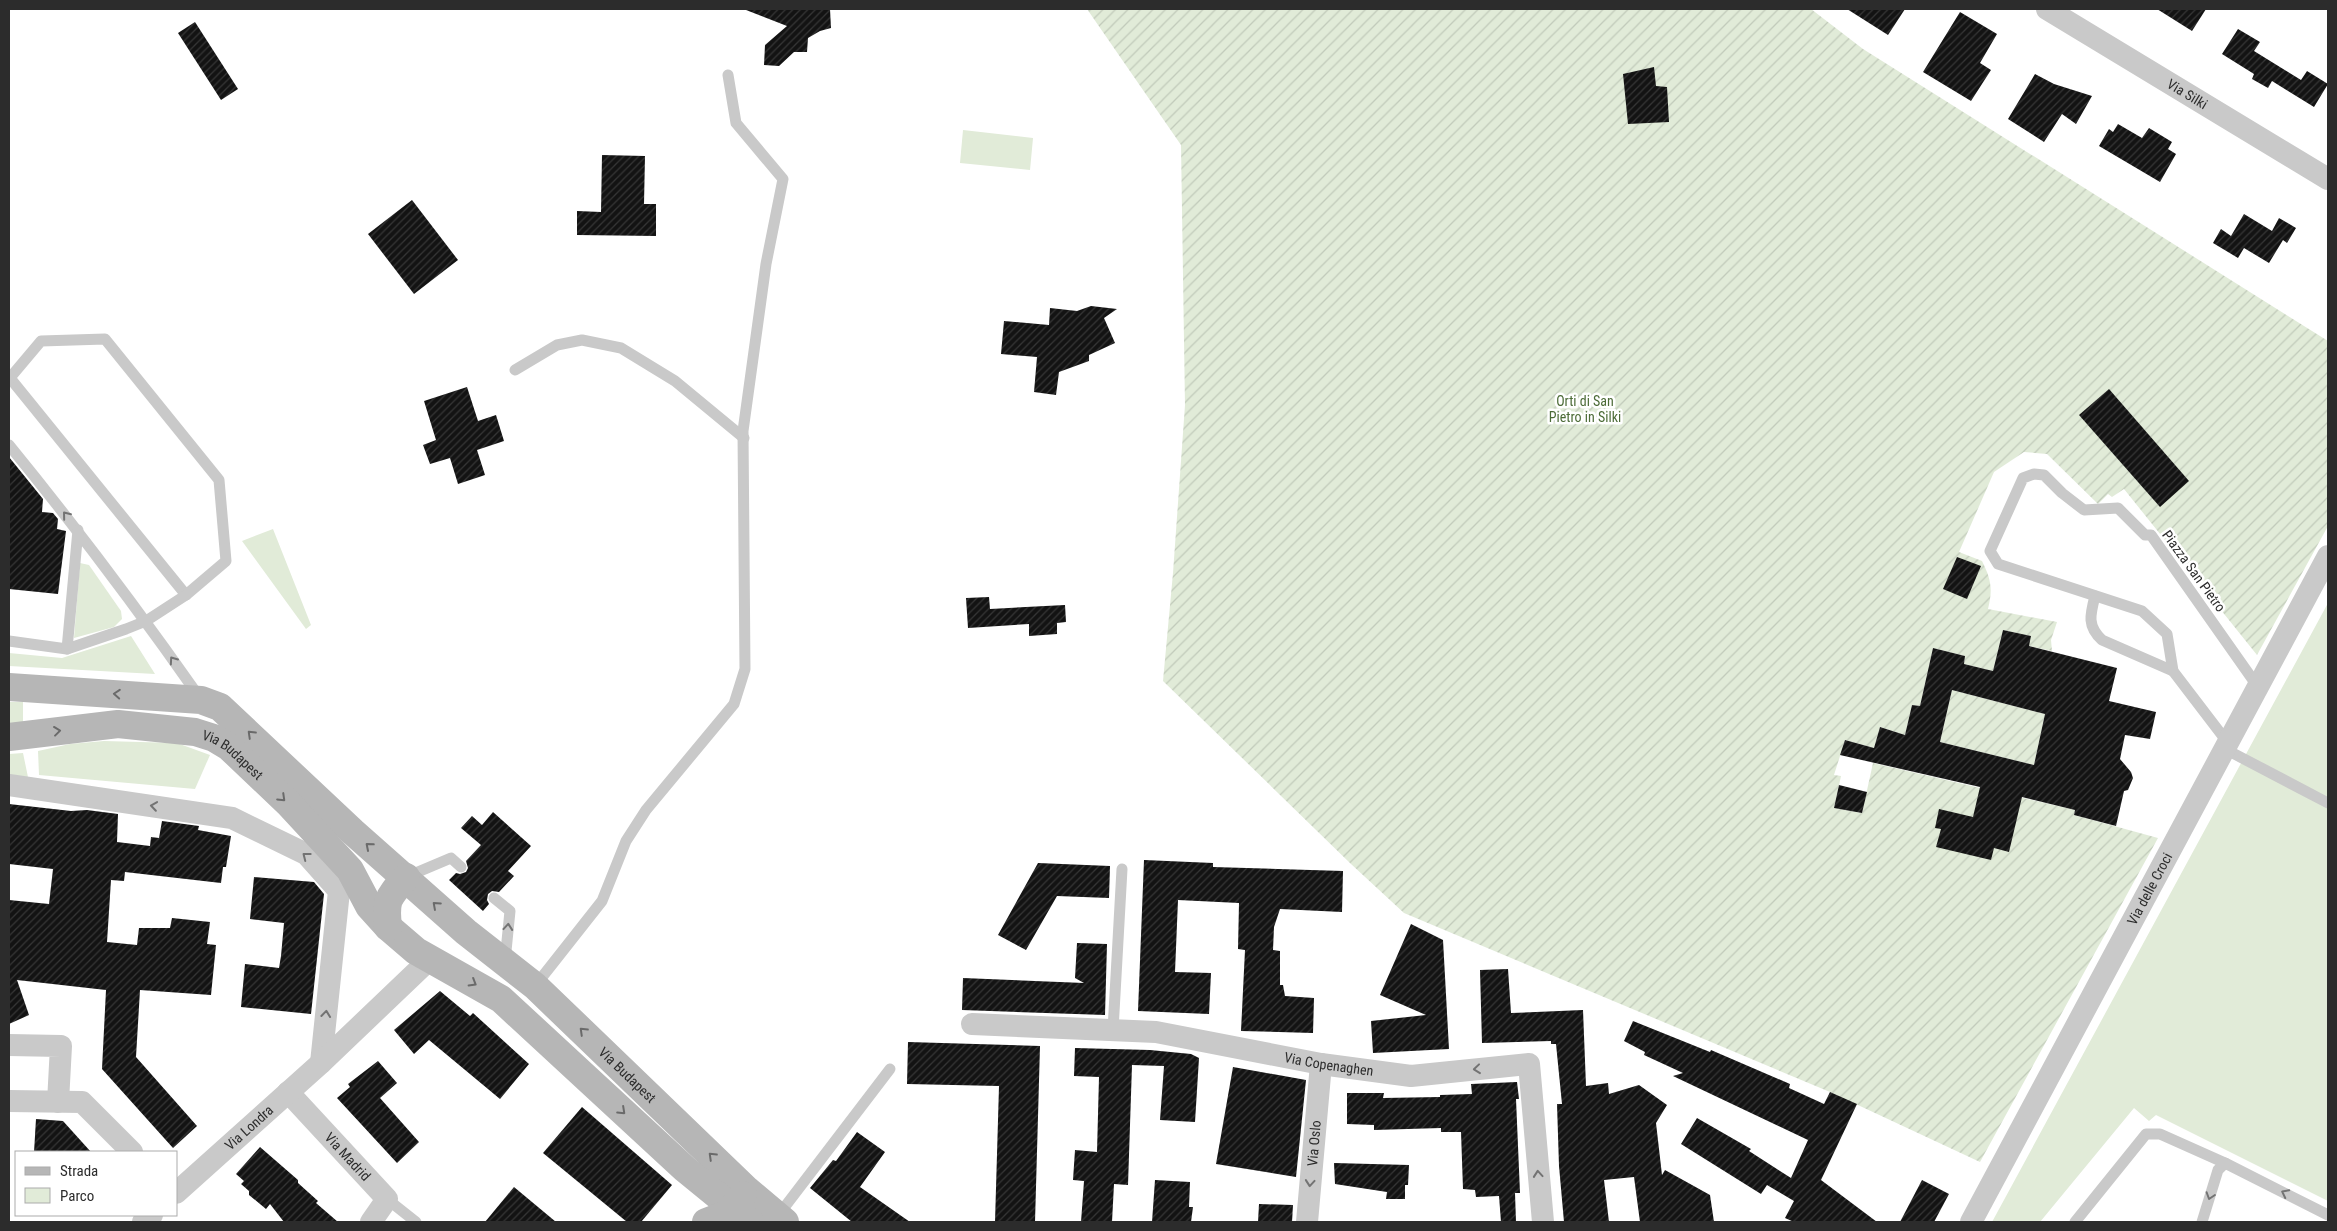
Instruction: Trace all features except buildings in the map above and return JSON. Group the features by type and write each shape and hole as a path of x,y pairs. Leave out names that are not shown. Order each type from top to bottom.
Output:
{"main road":[{"name":"Via Budapest","path":"9,687 200,700 220,706 353,832 466,932 535,986 732,1213"},
{"name":"Via Budapest","path":"9,737 118,724 195,732 214,738 229,747 300,816 350,870 368,906 388,927 416,951 501,1000 732,1213 781,1219"},
{"path":"388,927 386,906 393,892 406,877"},
{"path":"431,958 445,956 466,932"}],"street":[{"name":"Via Silki","path":"2047,9 2328,179"},
{"name":"Via delle Croci","path":"1970,1222 2258,687 2321,585 2328,556"},
{"path":"9,785 232,818 306,854 339,891 321,1063"},
{"name":"Via Londra","path":"178,1191 321,1063 431,958"},
{"name":"Via Copenaghen","path":"972,1024 1156,1032 1321,1064 1411,1076 1528,1064 1543,1222"},
{"path":"9,1045 61,1046 58,1102"},
{"name":"Via Oslo","path":"1307,1222 1321,1064"},
{"name":"Via Madrid","path":"288,1092 387,1199"},
{"path":"9,1101 82,1102 131,1151"},
{"path":"371,1222 387,1199"}],"lane":[{"path":"535,986 602,901 626,841 646,810 734,704 745,669 744,438 766,264 783,179 736,123 728,75"},
{"path":"9,641 67,648 146,621 186,595 226,561 219,480 105,339 41,341 9,378 186,595"},
{"path":"515,370 557,346 582,340 621,348 675,381 744,438"},
{"path":"9,446 78,530 146,621 200,700"},
{"name":"Piazza San Pietro","path":"2095,596 1998,564 1990,551 2023,478 2034,474 2044,475 2062,493 2084,510 2118,508 2145,535 2151,535 2258,687"},
{"path":"67,648 78,530"},
{"path":"2173,672 2102,640 2094,632 2090,623 2095,596 2142,611 2167,634 2173,672 2226,746 2328,803"},
{"path":"406,877 451,858 461,867"},
{"path":"1113,1030 1122,869"},
{"path":"494,898 510,911 505,963"},
{"path":"781,1219 890,1070"},
{"path":"2075,1222 2146,1134 2160,1134 2222,1166 2328,1215"},
{"path":"2202,1222 2222,1166"},
{"path":"387,1199 414,1221"}],"green space":[{"name":"Orti di San Pietro in Silki","path":"1087,9 1811,9 1863,49 2328,341 2328,526 2257,655 2124,489 2112,497 2108,494 2098,504 2047,454 2024,452 1994,472 1959,552 1982,561 1990,584 1988,609 2057,622 2051,640 2052,651 2029,646 2030,636 2003,630 1993,671 1964,664 1965,656 1933,648 1920,706 1912,705 1905,735 1880,727 1874,748 1845,740 1834,775 1841,776 1834,808 1862,813 1873,763 2075,810 2074,815 2158,838 1980,1162 1830,1092 1404,913 1163,681 1185,405 1181,145"},
{"path":"963,130 1033,138 1030,170 960,163"},
{"path":"273,529 311,625 306,629 242,541"},
{"path":"80,563 89,565 121,611 122,619 114,627 74,638"},
{"path":"2328,603 2328,1201 2156,1115 2149,1121 2134,1108 2040,1222 1992,1222"},
{"path":"131,636 155,674 9,666 9,653 62,658"},
{"path":"1952,690 2045,714 2034,765 1940,742"},
{"path":"9,702 23,702 23,727 9,728"},
{"path":"104,741 177,743 210,755 195,789 39,775 38,751 70,744"},
{"path":"23,753 29,782 9,778 9,754"}]}
